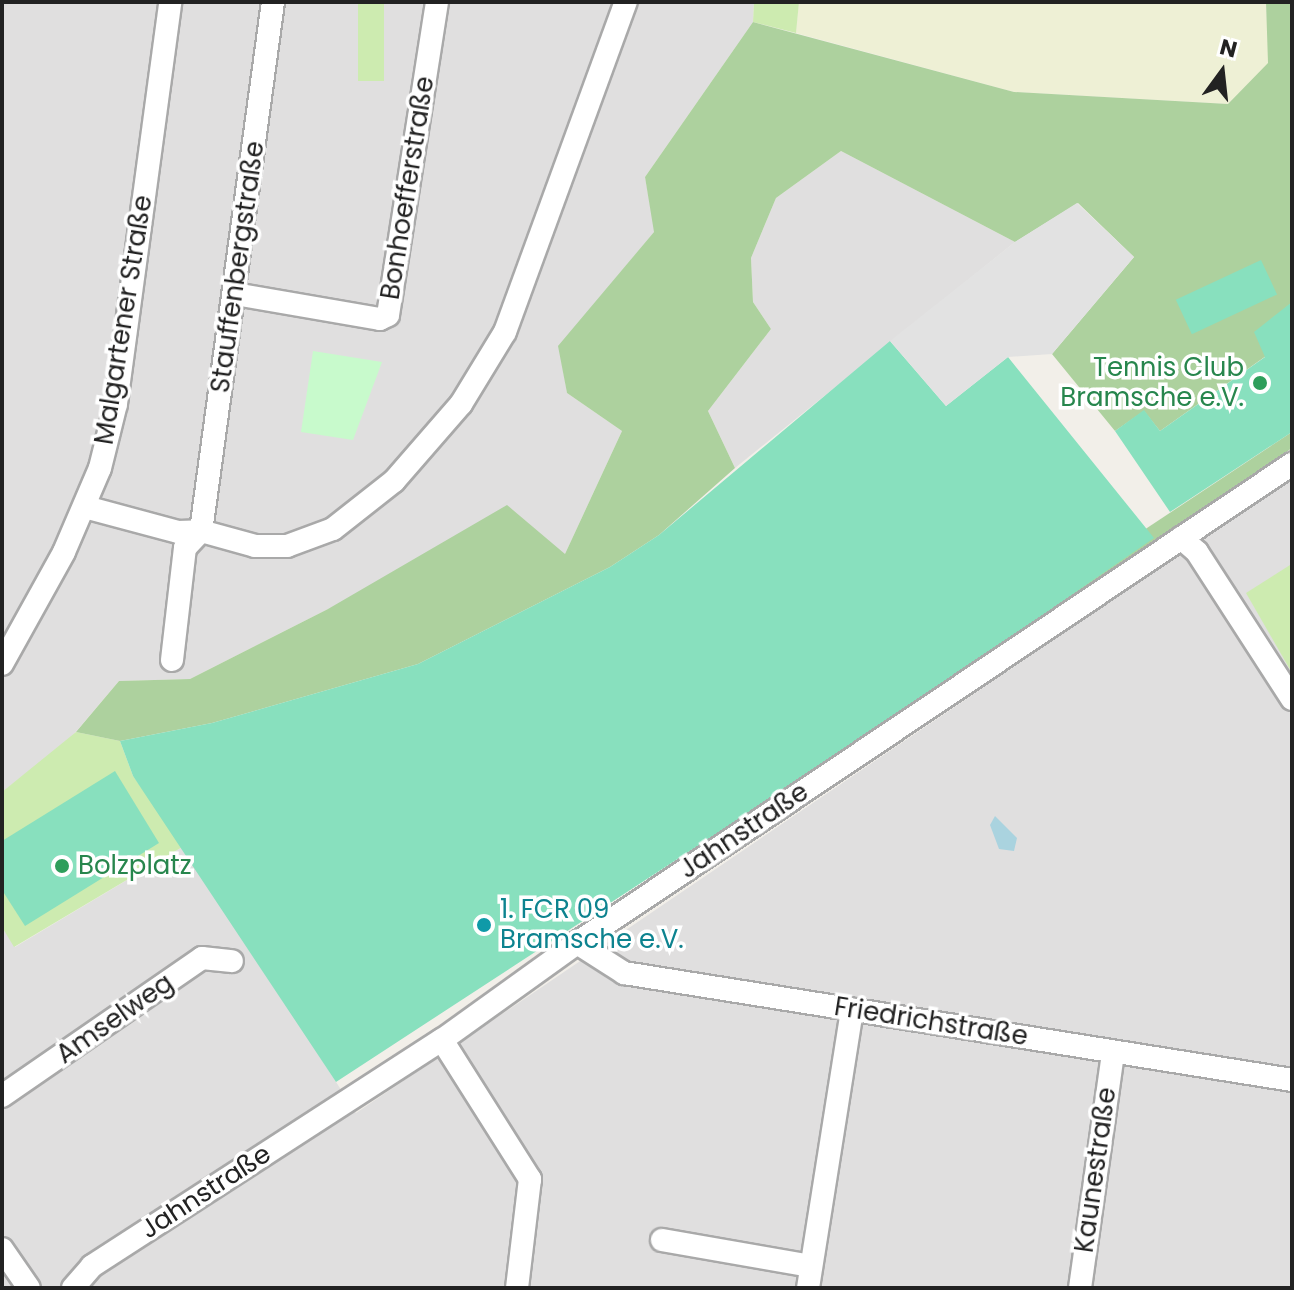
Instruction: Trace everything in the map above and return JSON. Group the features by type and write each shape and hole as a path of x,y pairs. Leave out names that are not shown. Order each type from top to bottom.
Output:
{"street":[{"name":"Malgartener Straße","path":"2,664 85,507 116,404 170,2"},
{"name":"Stauffenbergstraße","path":"172,660 185,548 201,531 273,2"},
{"name":"Bonhoefferstraße","path":"235,294 380,319 388,315 437,2"},
{"path":"85,507 178,532 201,531 255,546 287,546 333,529 394,481 461,404 505,332 626,2"},
{"name":"Jahnstraße","path":"73,1288 92,1266 442,1040 577,943 1292,464"},
{"path":"1181,538 1197,552 1292,699"},
{"name":"Friedrichstraße","path":"577,943 624,973 1292,1080"},
{"name":"Amselweg","path":"2,1096 202,958 232,961"},
{"path":"662,1240 810,1277 852,1009"},
{"path":"442,1040 530,1179 517,1288"},
{"name":"Kaunestraße","path":"1080,1288 1113,1052"},
{"path":"2,1249 29,1288"}],"shaded area":[{"path":"2,2 754,2 753,22 645,177 655,231 559,346 567,393 622,431 565,554 328,609 190,679 119,681 68,741 2,792"},
{"path":"841,151 1015,242 735,468 708,411 771,329 753,302 751,258 776,198"},
{"path":"1077,203 1134,257 1052,354 1008,357 946,406 890,341 1015,242"},
{"path":"1292,478 1292,1288 2,1288 2,927 15,947 184,846 356,1113"}],"green space":[{"path":"358,2 384,2 384,81 358,81"},
{"path":"754,2 799,2 796,33 753,22"},
{"path":"799,2 1266,2 1269,63 1228,104 1014,92 796,33"},
{"path":"1266,2 1292,2 1292,302 1279,314 1266,356 1160,431 1144,411 1115,431 1052,354 1134,257 1078,203 1015,242 841,151 776,198 751,258 753,302 771,329 708,411 735,468 659,535 610,567 418,664 212,723 120,741 76,732 119,681 190,679 328,609 507,505 565,554 622,431 567,393 558,346 654,232 645,177 753,22 1014,92 1228,104 1268,63"},
{"path":"1261,260 1277,294 1192,334 1176,300"},
{"name":"Tennis Club Bramsche e.V.","path":"1292,302 1292,432 1170,512 1115,431 1144,410 1160,431 1265,357 1254,332"},
{"path":"890,341 946,406 1008,357 1154,538 889,721 336,1082 133,776 120,741 212,723 418,664 610,567 659,535"},
{"path":"313,351 382,362 353,440 301,432"},
{"path":"1292,432 1292,448 889,721 1147,528"},
{"path":"1290,565 1292,568 1292,673 1246,593"},
{"path":"76,732 120,741 133,776 184,846 14,947 2,927 2,792"},
{"name":"Bolzplatz","path":"115,771 159,843 25,926 2,890 2,841"}],"water":[{"path":"995,816 1017,838 1014,851 999,849 990,825"}],"place":[{"name":"Tennis Club Bramsche e.V.","path":"1260,383"},
{"name":"Bolzplatz","path":"62,866"},
{"name":"1. FCR 09 Bramsche e.V.","path":"484,925"}]}
